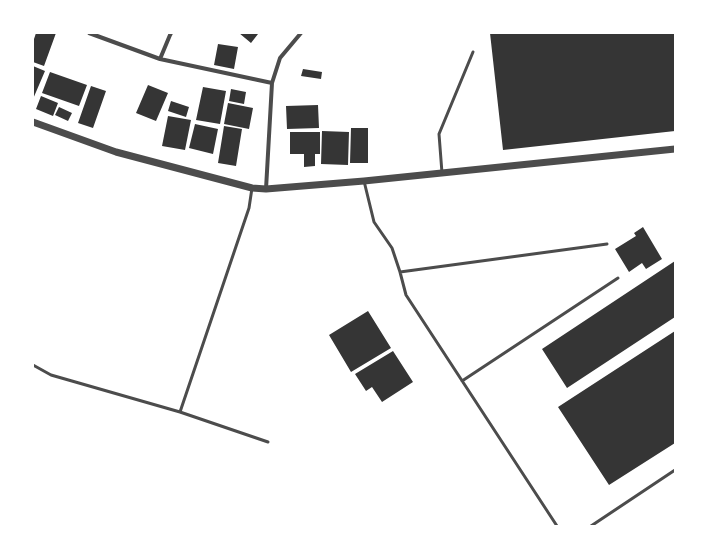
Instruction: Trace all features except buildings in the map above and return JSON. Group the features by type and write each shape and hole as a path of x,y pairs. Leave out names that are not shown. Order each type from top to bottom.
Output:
{"street":[{"path":"89,33 160,58 272,83"},
{"path":"160,58 171,33"},
{"path":"266,189 272,83 280,58 301,33"},
{"path":"33,122 116,152 252,188 266,189 364,181 675,149"}],"lane":[{"path":"442,173 439,134 473,52"},
{"path":"364,181 374,222 392,248 406,295 557,526"},
{"path":"180,412 249,208 252,188"},
{"path":"400,272 607,244"},
{"path":"462,381 618,278"},
{"path":"33,365 52,374 180,412 268,442"},
{"path":"591,526 675,470"}]}
